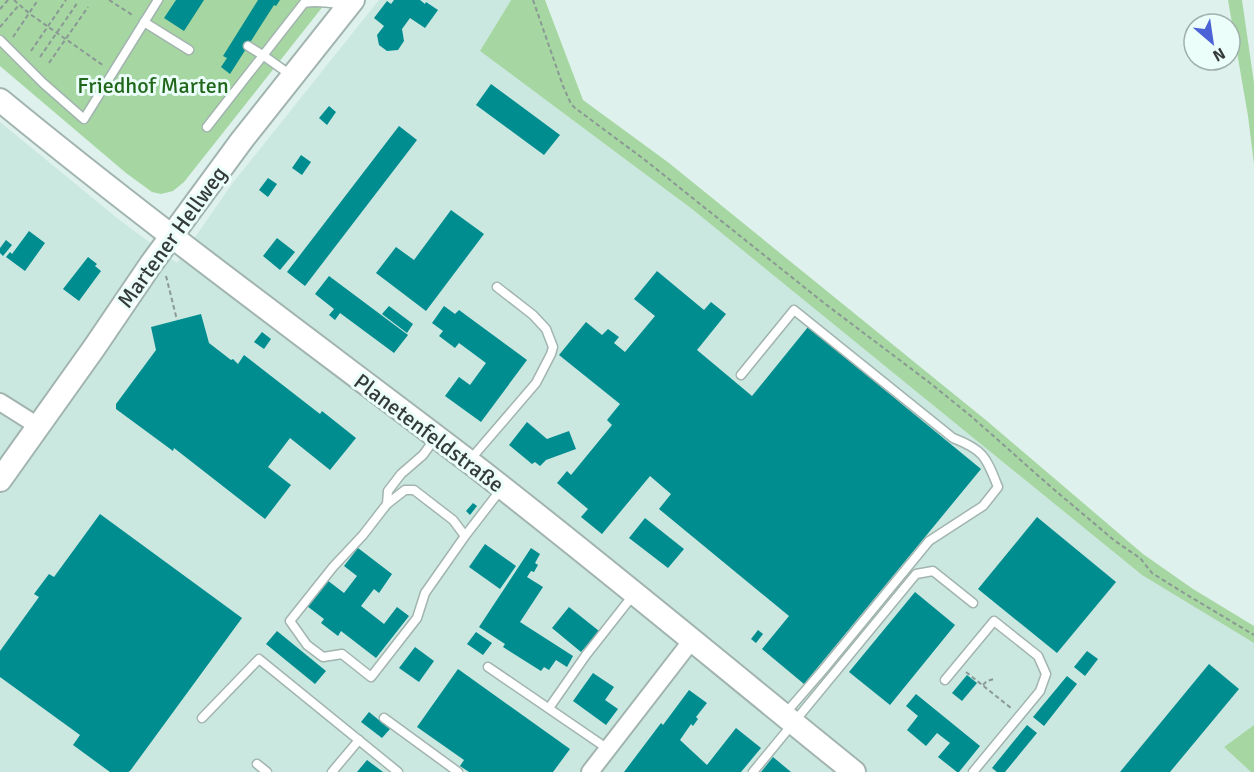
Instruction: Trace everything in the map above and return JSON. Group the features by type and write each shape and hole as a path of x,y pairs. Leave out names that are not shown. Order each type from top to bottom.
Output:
{"street":[{"name":"Martener Hellweg","path":"0,480 151,264 242,140 350,3"},
{"name":"Planetenfeldstraße","path":"0,100 151,221 502,488 692,640 848,770"},
{"path":"0,402 38,426"},
{"path":"590,772 692,640"}],"lane":[{"path":"3,43 43,83 84,118 158,0"},
{"path":"207,127 304,3 311,1 350,3"},
{"path":"144,22 189,50"},
{"path":"248,46 292,76"},
{"path":"468,462 536,383 553,347 546,329 533,315 497,287"},
{"path":"741,375 795,310 952,438 970,445 988,460 998,488 983,506 929,541 823,670 753,772"},
{"path":"387,504 388,491 400,474 423,455 436,437"},
{"path":"465,536 453,520 414,490 405,490 387,504 290,621 307,645 323,657 342,654 371,677 417,618 425,593 502,488"},
{"path":"788,719 916,574 933,571 973,603"},
{"path":"549,708 586,655 634,594"},
{"path":"945,680 994,621 1038,656 1046,674 1040,691 973,772"},
{"path":"202,718 259,659 398,772"},
{"path":"488,667 608,749"},
{"path":"384,718 458,772"},
{"path":"332,772 358,740"},
{"path":"257,765 267,772"}],"path":[{"path":"0,9 8,0"},
{"path":"14,0 113,73"},
{"path":"3,43 30,14 38,0"},
{"path":"31,51 66,0"},
{"path":"109,0 144,22"},
{"path":"533,0 563,86 575,108 930,383 1078,510 1138,557 1152,573 1254,635"},
{"path":"40,57 78,2"},
{"path":"0,27 19,5"},
{"path":"49,63 88,7"},
{"path":"166,274 177,320"},
{"path":"957,665 1020,715"},
{"path":"983,685 993,679"}],"shaded area":[{"path":"379,0 511,0 480,51 692,209 1142,575 1254,643 1254,725 1224,747 1251,772 0,772 0,122 117,218 177,263 232,184"}],"green space":[{"name":"Friedhof Marten","path":"0,0 328,0 184,182 173,191 161,194 152,192 126,173 0,66"},
{"path":"511,0 545,0 583,100 669,163 987,421 1143,554 1193,589 1254,626 1254,643 1142,575 692,209 480,51"},
{"path":"1228,0 1242,0 1254,83 1254,164 1240,72 1242,12 1230,12"},
{"path":"1254,725 1254,772 1251,772 1224,747"}],"building":[{"path":"176,0 204,0 184,31 164,18"},
{"path":"258,0 280,0 276,6 274,5 230,74 221,67 227,58 223,56"},
{"path":"394,0 420,0 438,10 425,28 410,18 402,29 404,41 398,50 387,51 379,45 377,35 384,26 374,18 387,1 391,4"},
{"path":"491,84 560,135 544,155 476,105"},
{"path":"329,106 336,112 327,125 319,118"},
{"path":"399,126 417,140 305,286 287,272"},
{"path":"301,155 311,162 302,175 292,168"},
{"path":"268,178 277,184 268,197 259,190"},
{"path":"451,210 484,234 426,311 376,273 396,247 414,260"},
{"path":"29,231 45,243 25,271 6,257 10,252 12,254"},
{"path":"277,238 295,252 280,270 263,256"},
{"path":"6,240 12,245 3,256 0,248"},
{"path":"88,257 97,264 95,266 101,271 79,301 63,289"},
{"path":"657,271 704,310 711,302 726,314 697,350 752,396 808,327 981,469 804,684 762,649 789,616 659,509 671,494 650,476 602,534 581,517 588,509 557,483 567,471 571,475 612,425 607,420 620,404 559,355 586,322 602,335 608,329 619,337 614,343 625,352 655,316 634,299"},
{"path":"329,276 408,335 394,353 340,313 335,320 329,315 334,309 315,294"},
{"path":"389,306 413,324 407,333 382,314"},
{"path":"444,306 455,314 459,310 527,360 481,422 445,396 459,377 470,385 486,363 459,343 455,348 439,336 443,331 432,323"},
{"path":"201,314 209,343 238,364 244,355 320,414 322,411 356,438 330,470 290,438 268,467 291,485 265,519 174,448 173,451 116,409 116,404 156,350 151,327"},
{"path":"262,332 271,339 264,349 254,342"},
{"path":"527,422 547,439 569,431 576,449 546,460 540,466 535,462 532,464 509,445"},
{"path":"473,503 477,506 470,515 466,511"},
{"path":"100,514 242,618 128,772 110,772 73,745 80,735 0,677 0,651 39,597 34,594 49,574 54,577"},
{"path":"1037,517 1116,582 1057,653 978,589"},
{"path":"645,518 684,549 668,568 629,538"},
{"path":"485,544 516,566 500,589 469,567"},
{"path":"358,548 392,574 379,593 374,589 361,606 384,624 397,607 409,616 376,658 341,631 338,636 321,623 324,619 307,606 327,580 344,593 357,576 344,566"},
{"path":"531,548 540,554 535,563 538,565 527,577 543,587 520,622 573,656 567,667 556,660 549,670 544,667 541,671 503,647 505,644 479,627"},
{"path":"915,592 955,625 890,705 849,672"},
{"path":"569,607 599,631 581,652 552,628"},
{"path":"758,630 763,634 756,643 751,639"},
{"path":"277,631 326,671 315,684 266,644"},
{"path":"476,632 492,643 483,655 467,644"},
{"path":"415,647 434,661 419,682 399,668"},
{"path":"1087,651 1098,659 1085,676 1074,667"},
{"path":"1209,664 1239,689 1170,772 1120,772"},
{"path":"458,669 570,749 553,772 469,772 460,766 464,760 417,727"},
{"path":"593,673 614,687 605,700 618,709 606,725 573,701"},
{"path":"967,675 977,683 962,701 952,693"},
{"path":"1067,676 1077,684 1044,726 1033,717"},
{"path":"689,690 707,703 696,717 698,719 693,726 691,724 680,740 707,765 736,728 761,748 741,772 624,772 661,723 663,725"},
{"path":"916,694 980,746 959,772 938,757 950,743 937,733 926,746 907,730 918,716 906,706"},
{"path":"369,712 390,729 382,738 361,722"},
{"path":"1027,725 1037,733 1005,772 997,772 992,768"},
{"path":"773,757 791,772 761,772"},
{"path":"367,760 383,772 357,772"}]}
